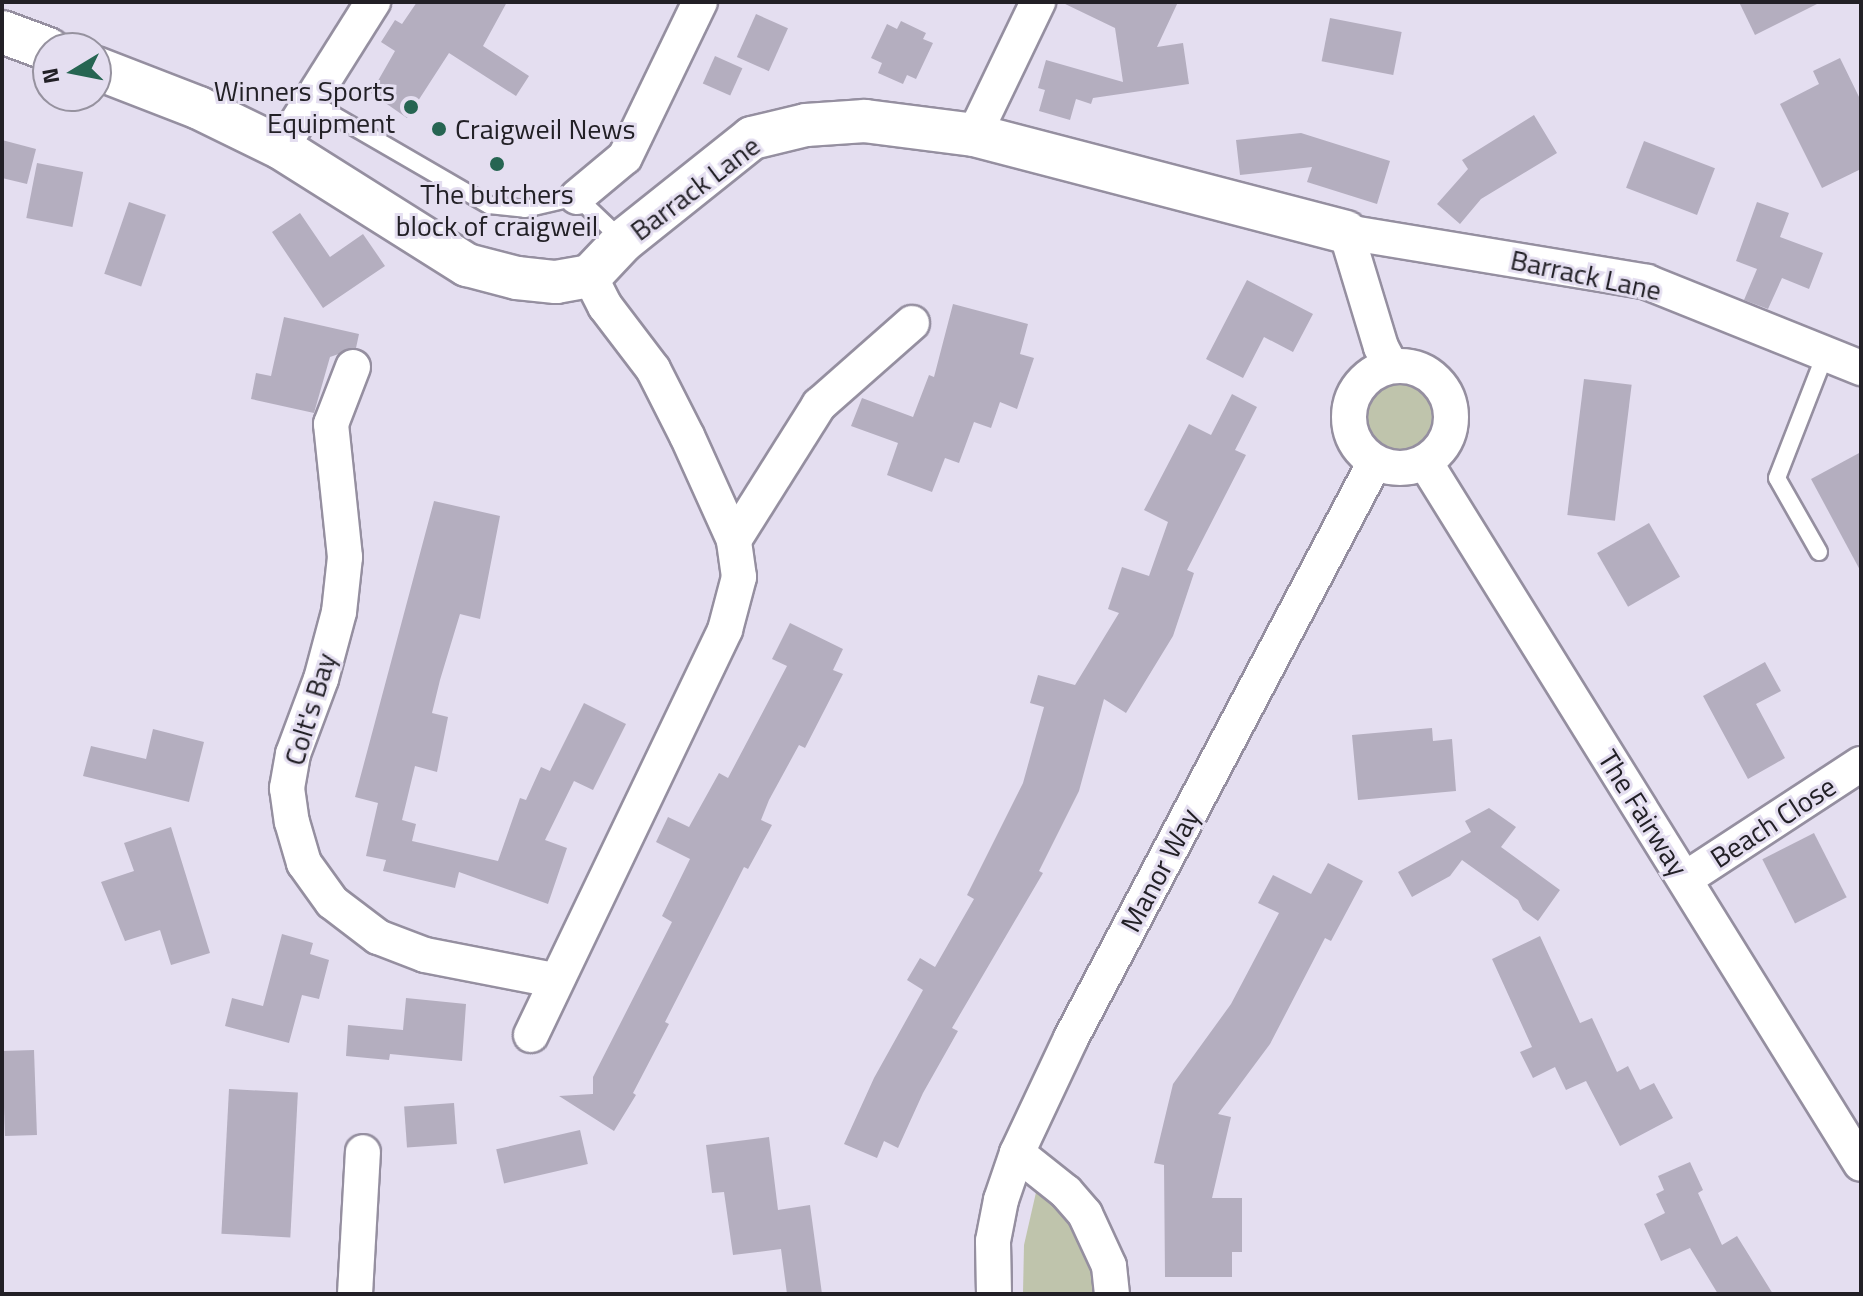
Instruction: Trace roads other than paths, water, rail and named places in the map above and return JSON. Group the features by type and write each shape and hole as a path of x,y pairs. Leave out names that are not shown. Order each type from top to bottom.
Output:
{"street":[{"path":"281,148 373,2"},
{"path":"577,197 625,157 700,2"},
{"path":"974,135 1038,2"},
{"path":"2,32 32,43"},
{"path":"112,74 199,108 281,148 467,265 517,278 556,282 590,276 605,306 653,369 734,540 739,577 725,630 554,980 531,1035"},
{"name":"Barrack Lane","path":"590,276 623,241 752,138 806,125 865,121 974,135 1346,232 1647,282 1861,368"},
{"path":"1346,232 1381,347 1390,364"},
{"path":"734,540 819,405 912,323"},
{"path":"1390,364 1423,371 1435,380 1448,400 1451,424 1447,439 1425,462 1400,468 1375,462 1354,439 1350,409 1364,381 1390,364"},
{"name":"Colt's Bay","path":"353,367 331,424 345,557 339,612 321,679 293,754 287,788 292,822 304,863 332,902 378,937 425,955 554,980"},
{"name":"Manor Way","path":"994,1294 993,1241 1001,1200 1017,1153 1071,1038 1375,462"},
{"name":"The Fairway","path":"1425,462 1861,1164"},
{"name":"Beach Close","path":"1685,879 1861,764"},
{"path":"355,1294 363,1152"},
{"path":"1017,1153 1066,1192 1085,1214 1109,1266 1112,1294"}],"lane":[{"path":"311,102 489,205 525,209 577,197 623,241"},
{"path":"1819,552 1777,478 1825,355"}],"place":[{"name":"Winners Sports Equipment","path":"411,107"},
{"name":"Craigweil News","path":"439,129"},
{"name":"The butchers block of craigweil","path":"497,164"}]}
